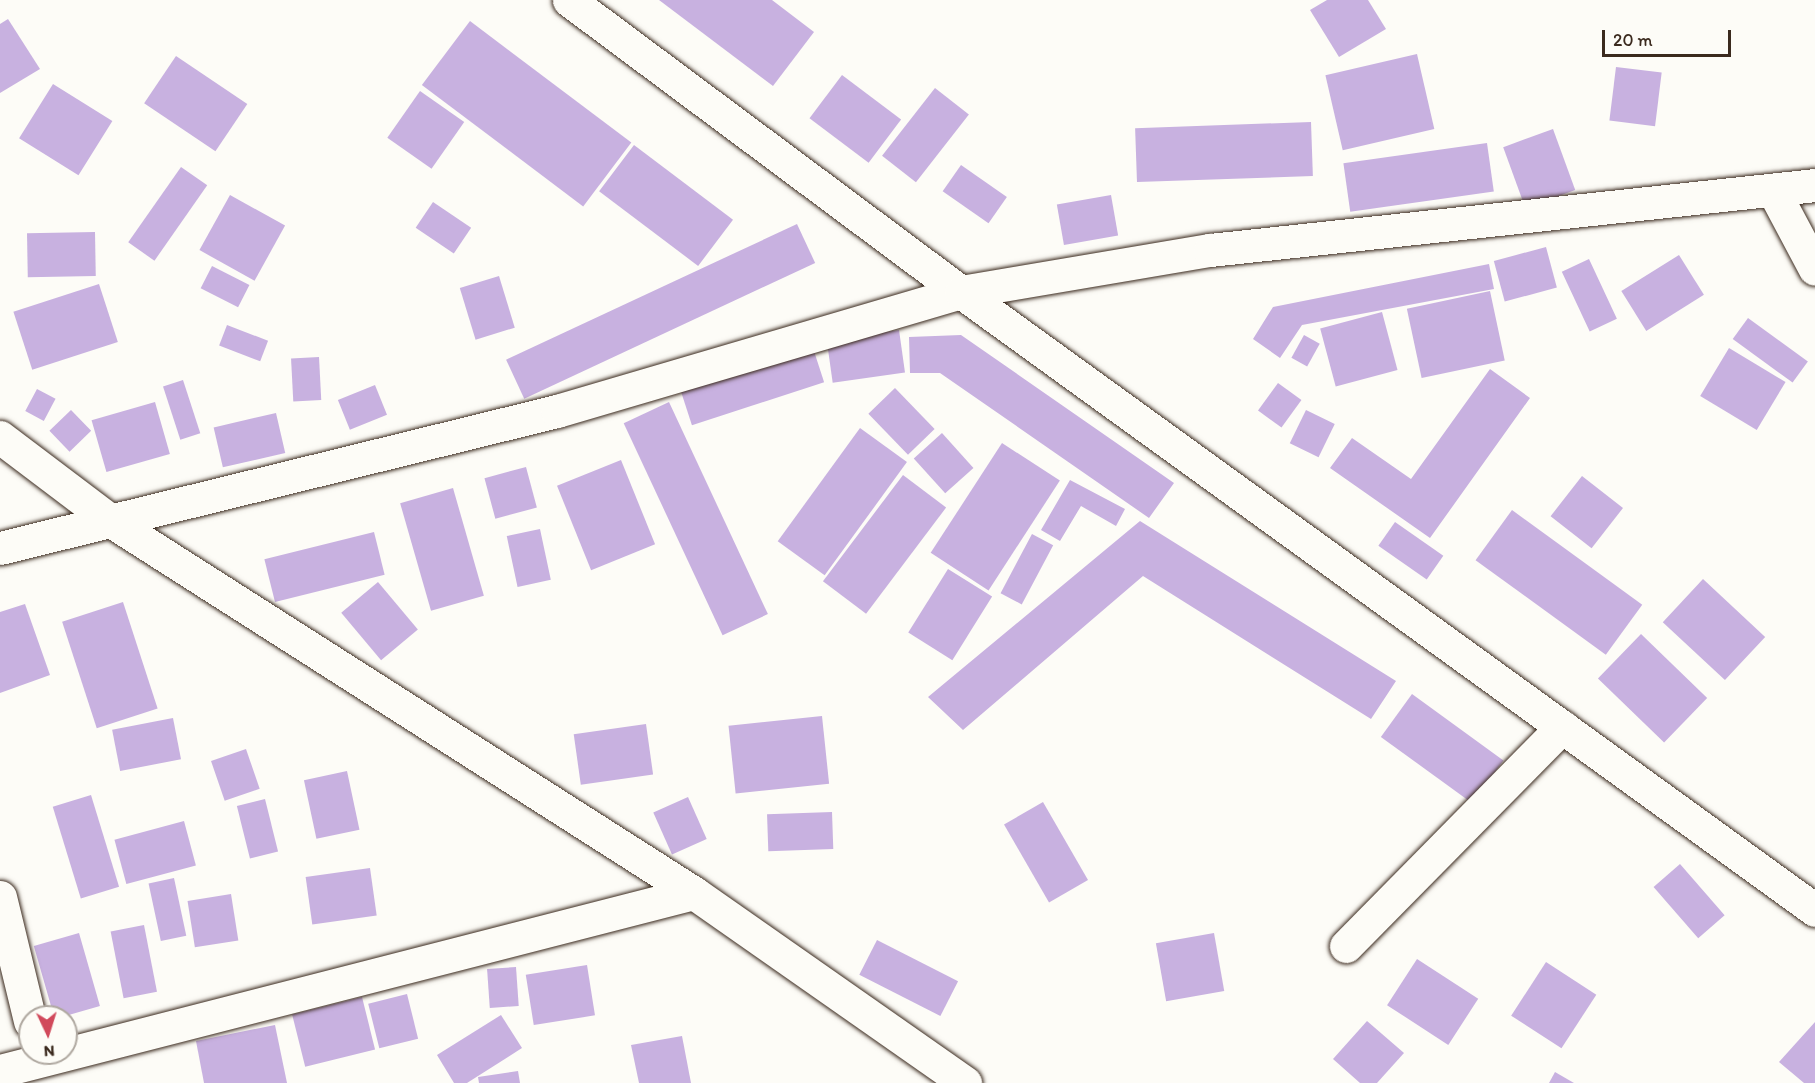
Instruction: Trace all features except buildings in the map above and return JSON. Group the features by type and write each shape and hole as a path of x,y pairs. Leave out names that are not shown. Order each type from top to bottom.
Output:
{"street":[{"path":"569,0 960,292 1815,910"},
{"path":"0,548 557,411 960,292 1210,250 1815,185"},
{"path":"1773,190 1815,269"},
{"path":"0,437 111,521 694,893 965,1083"},
{"path":"1346,946 1562,727"},
{"path":"0,1071 41,1066 694,893"},
{"path":"0,897 26,1005"}]}
